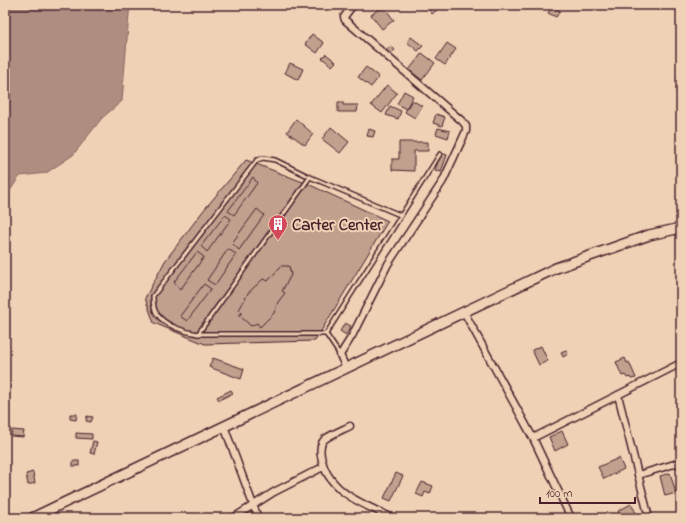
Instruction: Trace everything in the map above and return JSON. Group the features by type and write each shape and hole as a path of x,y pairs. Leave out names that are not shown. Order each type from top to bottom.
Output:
{"main road":[{"path":"32,518 556,268 649,235 681,228"}],"street":[{"path":"346,368 340,355 352,336 388,264 444,181 466,131 466,126 462,121 345,20 344,17 353,5"},
{"path":"464,312 533,438 571,518"},
{"path":"533,438 681,363"},
{"path":"618,395 649,518"},
{"path":"224,426 258,518"},
{"path":"350,426 324,439 320,446 323,467 331,481 344,493 393,518"},
{"path":"638,475 681,462"},
{"path":"234,518 274,492 323,467"}],"lane":[{"path":"326,334 440,154"},
{"path":"326,334 198,334 169,325 157,315 153,304 153,296 257,160 263,158 269,158 400,215"},
{"path":"198,334 310,177"},
{"path":"326,334 340,355"}],"shaded area":[{"path":"5,5 130,5 122,101 102,118 73,155 46,173 20,176 5,198"}],"building":[{"path":"434,5 438,9 432,14 429,10"},
{"path":"383,6 394,20 382,29 371,15"},
{"path":"552,6 560,11 556,17 548,13"},
{"path":"312,34 324,43 317,53 305,44"},
{"path":"411,37 423,46 418,51 407,42"},
{"path":"447,43 456,49 445,65 436,59"},
{"path":"391,46 395,50 388,55 385,51"},
{"path":"422,53 435,63 422,80 409,70"},
{"path":"326,54 336,62 332,66 322,58"},
{"path":"290,63 303,69 298,80 285,73"},
{"path":"366,67 379,77 371,87 358,77"},
{"path":"387,85 397,93 382,113 371,105"},
{"path":"404,91 413,96 406,109 397,104"},
{"path":"412,100 422,106 415,118 405,112"},
{"path":"338,102 343,102 343,105 358,105 357,112 338,112"},
{"path":"390,106 401,111 398,119 386,115"},
{"path":"436,114 445,117 442,126 433,123"},
{"path":"296,119 313,134 305,145 287,132"},
{"path":"331,127 349,142 340,153 322,139"},
{"path":"438,128 450,131 448,138 436,134"},
{"path":"369,129 375,131 373,137 367,136"},
{"path":"399,142 428,142 428,151 414,151 414,171 392,170 392,159 399,159"},
{"path":"441,153 447,155 441,172 435,170"},
{"name":"Carter Center","path":"246,160 308,184 388,221 315,341 205,344 154,323 145,298 165,261 203,211"},
{"path":"253,177 257,183 234,215 228,211"},
{"path":"257,209 264,215 239,250 232,243"},
{"path":"225,215 231,219 207,252 201,246"},
{"path":"228,249 236,254 215,285 207,280"},
{"path":"197,252 204,257 180,290 174,282"},
{"path":"281,266 289,266 291,275 282,291 285,293 278,302 274,313 260,327 257,323 251,326 239,315 242,313 239,310 248,293 263,279 268,281"},
{"path":"204,284 211,289 187,321 180,316"},
{"path":"345,323 351,326 346,335 340,331"},
{"path":"541,346 548,361 539,365 532,350"},
{"path":"566,350 568,354 563,357 561,352"},
{"path":"213,358 244,369 241,379 209,367"},
{"path":"625,358 627,363 629,362 636,378 631,379 630,377 627,378 625,375 622,376 616,362"},
{"path":"231,390 233,393 219,400 217,397"},
{"path":"70,414 77,414 76,420 70,419"},
{"path":"87,416 93,417 91,422 86,421"},
{"path":"12,430 24,431 23,437 11,436"},
{"path":"562,431 568,444 555,451 549,437"},
{"path":"76,433 92,434 92,439 76,438"},
{"path":"93,441 97,442 94,454 90,453"},
{"path":"619,458 624,469 604,479 598,467"},
{"path":"73,461 79,461 79,466 73,466"},
{"path":"33,472 35,483 28,485 26,474"},
{"path":"396,473 403,476 391,501 384,498"},
{"path":"670,473 676,493 665,496 660,476"},
{"path":"422,482 433,486 430,494 425,492 423,497 416,494"},
{"path":"5,484 7,484 8,496 5,496"},
{"path":"631,504 639,518 616,518 620,515 618,511"}],"place":[{"name":"Carter Center","path":"278,241"}]}
